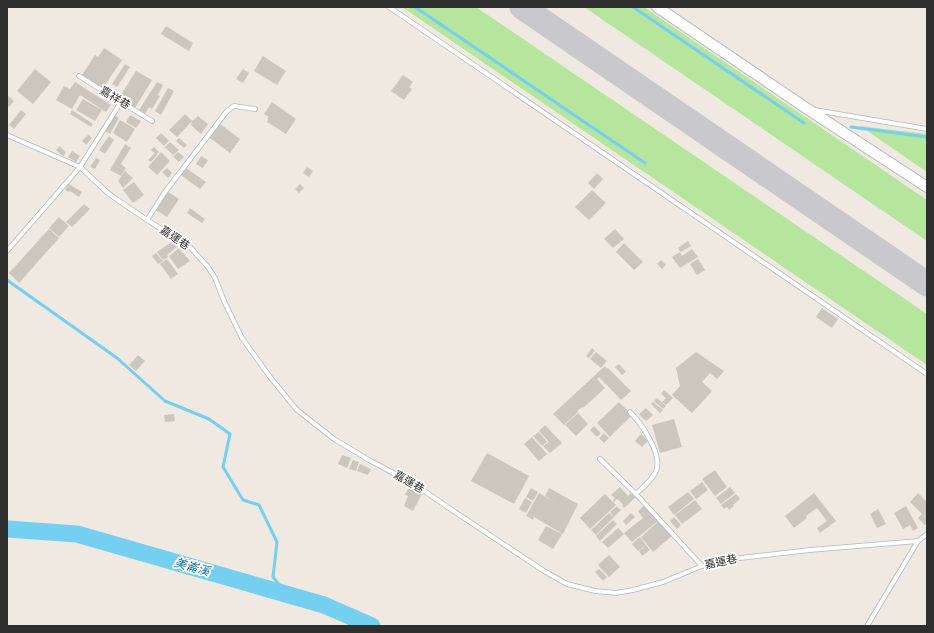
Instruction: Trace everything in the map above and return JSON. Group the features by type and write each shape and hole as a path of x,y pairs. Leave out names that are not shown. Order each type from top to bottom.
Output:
{"street":[{"path":"657,7 806,108 927,187"}],"lane":[{"path":"389,7 927,374"},
{"name":"嘉祥巷","path":"79,76 152,121"},
{"path":"7,251 80,167 121,102"},
{"path":"147,220 165,192 227,111 234,106 255,109"},
{"path":"806,108 927,129"},
{"name":"嘉運巷","path":"7,135 80,167 109,194 189,246 208,267 215,278 224,301 242,338 270,377 297,410 334,439 414,484 544,571 567,584 595,591 616,593 663,582 702,566 732,559 810,550 918,541"},
{"path":"630,412 648,434 655,451 658,466 656,473 636,494"},
{"path":"600,460 636,494 702,566"},
{"path":"868,626 918,541 927,534"}],"green space":[{"path":"402,7 476,7 927,314 927,365"},
{"path":"584,7 644,7 927,200 927,241"},
{"path":"860,126 927,134 927,172"}],"building":[{"path":"166,26 193,43 189,51 161,34"},
{"path":"104,48 122,60 103,88 82,75 95,55 98,57"},
{"path":"263,56 286,71 277,85 254,71"},
{"path":"125,64 130,67 117,87 112,84"},
{"path":"35,69 51,82 33,104 17,91"},
{"path":"243,69 249,73 243,83 236,79"},
{"path":"136,71 152,80 135,108 119,98"},
{"path":"403,75 413,82 409,87 412,89 404,100 391,91"},
{"path":"75,82 111,105 106,112 80,95 72,109 56,100 64,86 70,89"},
{"path":"157,82 163,85 158,95 160,96 152,109 149,107 145,114 139,110"},
{"path":"168,88 174,91 161,115 155,111"},
{"path":"7,95 14,101 9,107 7,105"},
{"path":"83,99 102,110 95,121 76,110"},
{"path":"272,102 296,119 286,134 267,122 267,118 269,117 264,114"},
{"path":"21,110 26,114 14,129 9,125"},
{"path":"72,110 93,124 91,127 70,114"},
{"path":"185,114 192,121 177,137 169,130"},
{"path":"115,115 119,118 110,134 105,131"},
{"path":"130,115 141,121 136,128 126,122"},
{"path":"198,116 208,124 201,134 191,125 192,121"},
{"path":"120,120 135,129 127,142 113,133"},
{"path":"220,124 240,139 230,153 210,138"},
{"path":"161,133 169,141 164,146 156,138"},
{"path":"88,135 92,138 86,145 82,141"},
{"path":"109,136 114,140 105,154 99,150"},
{"path":"179,138 187,145 184,148 176,141"},
{"path":"170,142 179,150 173,155 165,147"},
{"path":"125,144 131,148 121,164 126,168 121,176 110,170"},
{"path":"60,146 66,153 63,156 56,150"},
{"path":"154,147 159,152 151,162 148,160 155,153 151,150"},
{"path":"72,151 80,156 76,162 68,157"},
{"path":"161,152 170,161 157,175 148,167"},
{"path":"178,152 184,157 179,162 173,157"},
{"path":"201,156 208,160 203,168 196,164"},
{"path":"96,158 100,160 95,169 90,167"},
{"path":"307,167 313,171 309,177 303,173"},
{"path":"167,168 172,173 168,178 162,172"},
{"path":"186,168 206,182 200,189 181,175"},
{"path":"125,171 133,178 123,188 118,181"},
{"path":"597,173 603,179 594,189 588,183"},
{"path":"134,182 144,195 133,203 123,190"},
{"path":"69,184 82,192 79,197 70,191 65,190"},
{"path":"300,184 304,188 299,193 295,189"},
{"path":"592,190 606,203 589,220 575,207"},
{"path":"168,192 179,199 167,217 156,210"},
{"path":"84,204 90,209 72,227 66,222"},
{"path":"190,208 205,219 202,223 187,213"},
{"path":"59,217 69,226 59,237 49,228"},
{"path":"49,229 59,238 19,283 9,273"},
{"path":"615,229 624,239 613,248 604,239"},
{"path":"174,240 178,246 167,255 168,257 163,260 157,252"},
{"path":"688,241 691,246 681,252 678,248"},
{"path":"624,243 643,262 634,270 616,252"},
{"path":"179,248 190,261 178,269 169,256"},
{"path":"692,249 698,257 680,268 672,257 680,252 682,256"},
{"path":"156,253 163,261 158,264 152,256"},
{"path":"167,259 178,274 171,279 160,264"},
{"path":"698,259 705,270 697,275 690,264"},
{"path":"661,260 666,265 662,269 657,264"},
{"path":"822,308 838,319 832,328 816,317"},
{"path":"592,348 595,351 589,358 586,356"},
{"path":"596,352 607,361 601,368 590,359"},
{"path":"696,352 724,371 717,379 710,373 702,382 712,391 692,413 672,395 680,386 676,368"},
{"path":"138,355 145,361 136,371 129,365"},
{"path":"619,364 626,372 622,375 615,367"},
{"path":"605,366 631,391 621,400 599,377 597,379 605,388 583,408 582,407 577,411 578,412 564,425 553,414"},
{"path":"664,390 673,398 666,405 662,402 666,398 661,394"},
{"path":"657,398 666,406 663,409 654,401"},
{"path":"619,402 632,415 610,437 597,423"},
{"path":"653,402 663,410 660,413 651,404"},
{"path":"646,408 653,415 646,421 639,414"},
{"path":"578,413 588,424 576,436 565,425"},
{"path":"174,414 175,421 165,422 164,415"},
{"path":"674,419 682,447 660,453 652,425"},
{"path":"545,425 562,443 550,453 543,446 549,442 539,431"},
{"path":"594,426 601,433 597,437 590,430"},
{"path":"539,432 547,442 542,446 533,436"},
{"path":"604,433 609,438 604,443 599,438"},
{"path":"641,434 648,441 642,447 635,441"},
{"path":"532,437 547,454 539,461 524,444"},
{"path":"487,453 529,476 514,504 471,481"},
{"path":"342,455 351,458 347,468 338,464"},
{"path":"353,460 359,462 356,471 349,469"},
{"path":"360,464 371,469 368,475 357,471"},
{"path":"715,470 727,487 715,496 702,479"},
{"path":"702,482 708,490 696,499 690,491"},
{"path":"409,487 422,494 413,511 404,506 408,496 405,495"},
{"path":"620,487 628,496 631,493 636,497 624,508 622,506 623,504 617,499 614,502 613,500 615,498 611,495"},
{"path":"730,487 735,493 721,504 716,498"},
{"path":"531,488 538,492 533,501 526,497"},
{"path":"549,488 578,504 563,534 534,517 533,520 526,516 539,493 556,503 545,496"},
{"path":"688,492 694,499 674,515 668,507"},
{"path":"814,493 836,521 820,533 817,528 827,521 817,508 794,528 785,516"},
{"path":"918,493 927,502 927,519 910,502"},
{"path":"605,494 616,505 590,529 580,518"},
{"path":"736,494 740,499 729,510 727,507 724,509 721,505"},
{"path":"525,498 532,502 526,513 519,509"},
{"path":"695,500 702,509 682,524 675,515"},
{"path":"645,505 658,521 632,542 624,533 643,518 638,511"},
{"path":"617,506 621,510 614,517 610,512"},
{"path":"906,506 918,528 913,531 910,525 903,529 894,513"},
{"path":"878,509 886,524 877,528 870,514"},
{"path":"609,513 614,517 596,535 591,530"},
{"path":"631,513 635,517 626,525 623,521"},
{"path":"922,514 927,520 925,525 918,518"},
{"path":"674,517 681,525 677,529 670,521"},
{"path":"613,520 617,524 600,541 596,536"},
{"path":"659,521 672,536 653,552 641,537"},
{"path":"546,526 562,534 553,549 538,540"},
{"path":"618,528 624,534 608,548 602,542"},
{"path":"640,537 646,545 638,551 632,544"},
{"path":"646,545 650,550 642,556 639,551"},
{"path":"609,555 620,567 609,577 598,565"},
{"path":"599,569 607,577 603,581 595,572"}],"waterway":[{"path":"415,7 645,163"},
{"path":"633,7 804,123"},
{"path":"851,127 927,137"},
{"path":"7,280 117,358 165,401 209,419 230,434 223,467 243,500 259,505 277,542 273,577 287,594"},
{"name":"美崙溪","path":"7,529 77,534 324,605 372,626"}],"taxiway":[{"path":"522,7 927,284"}]}
